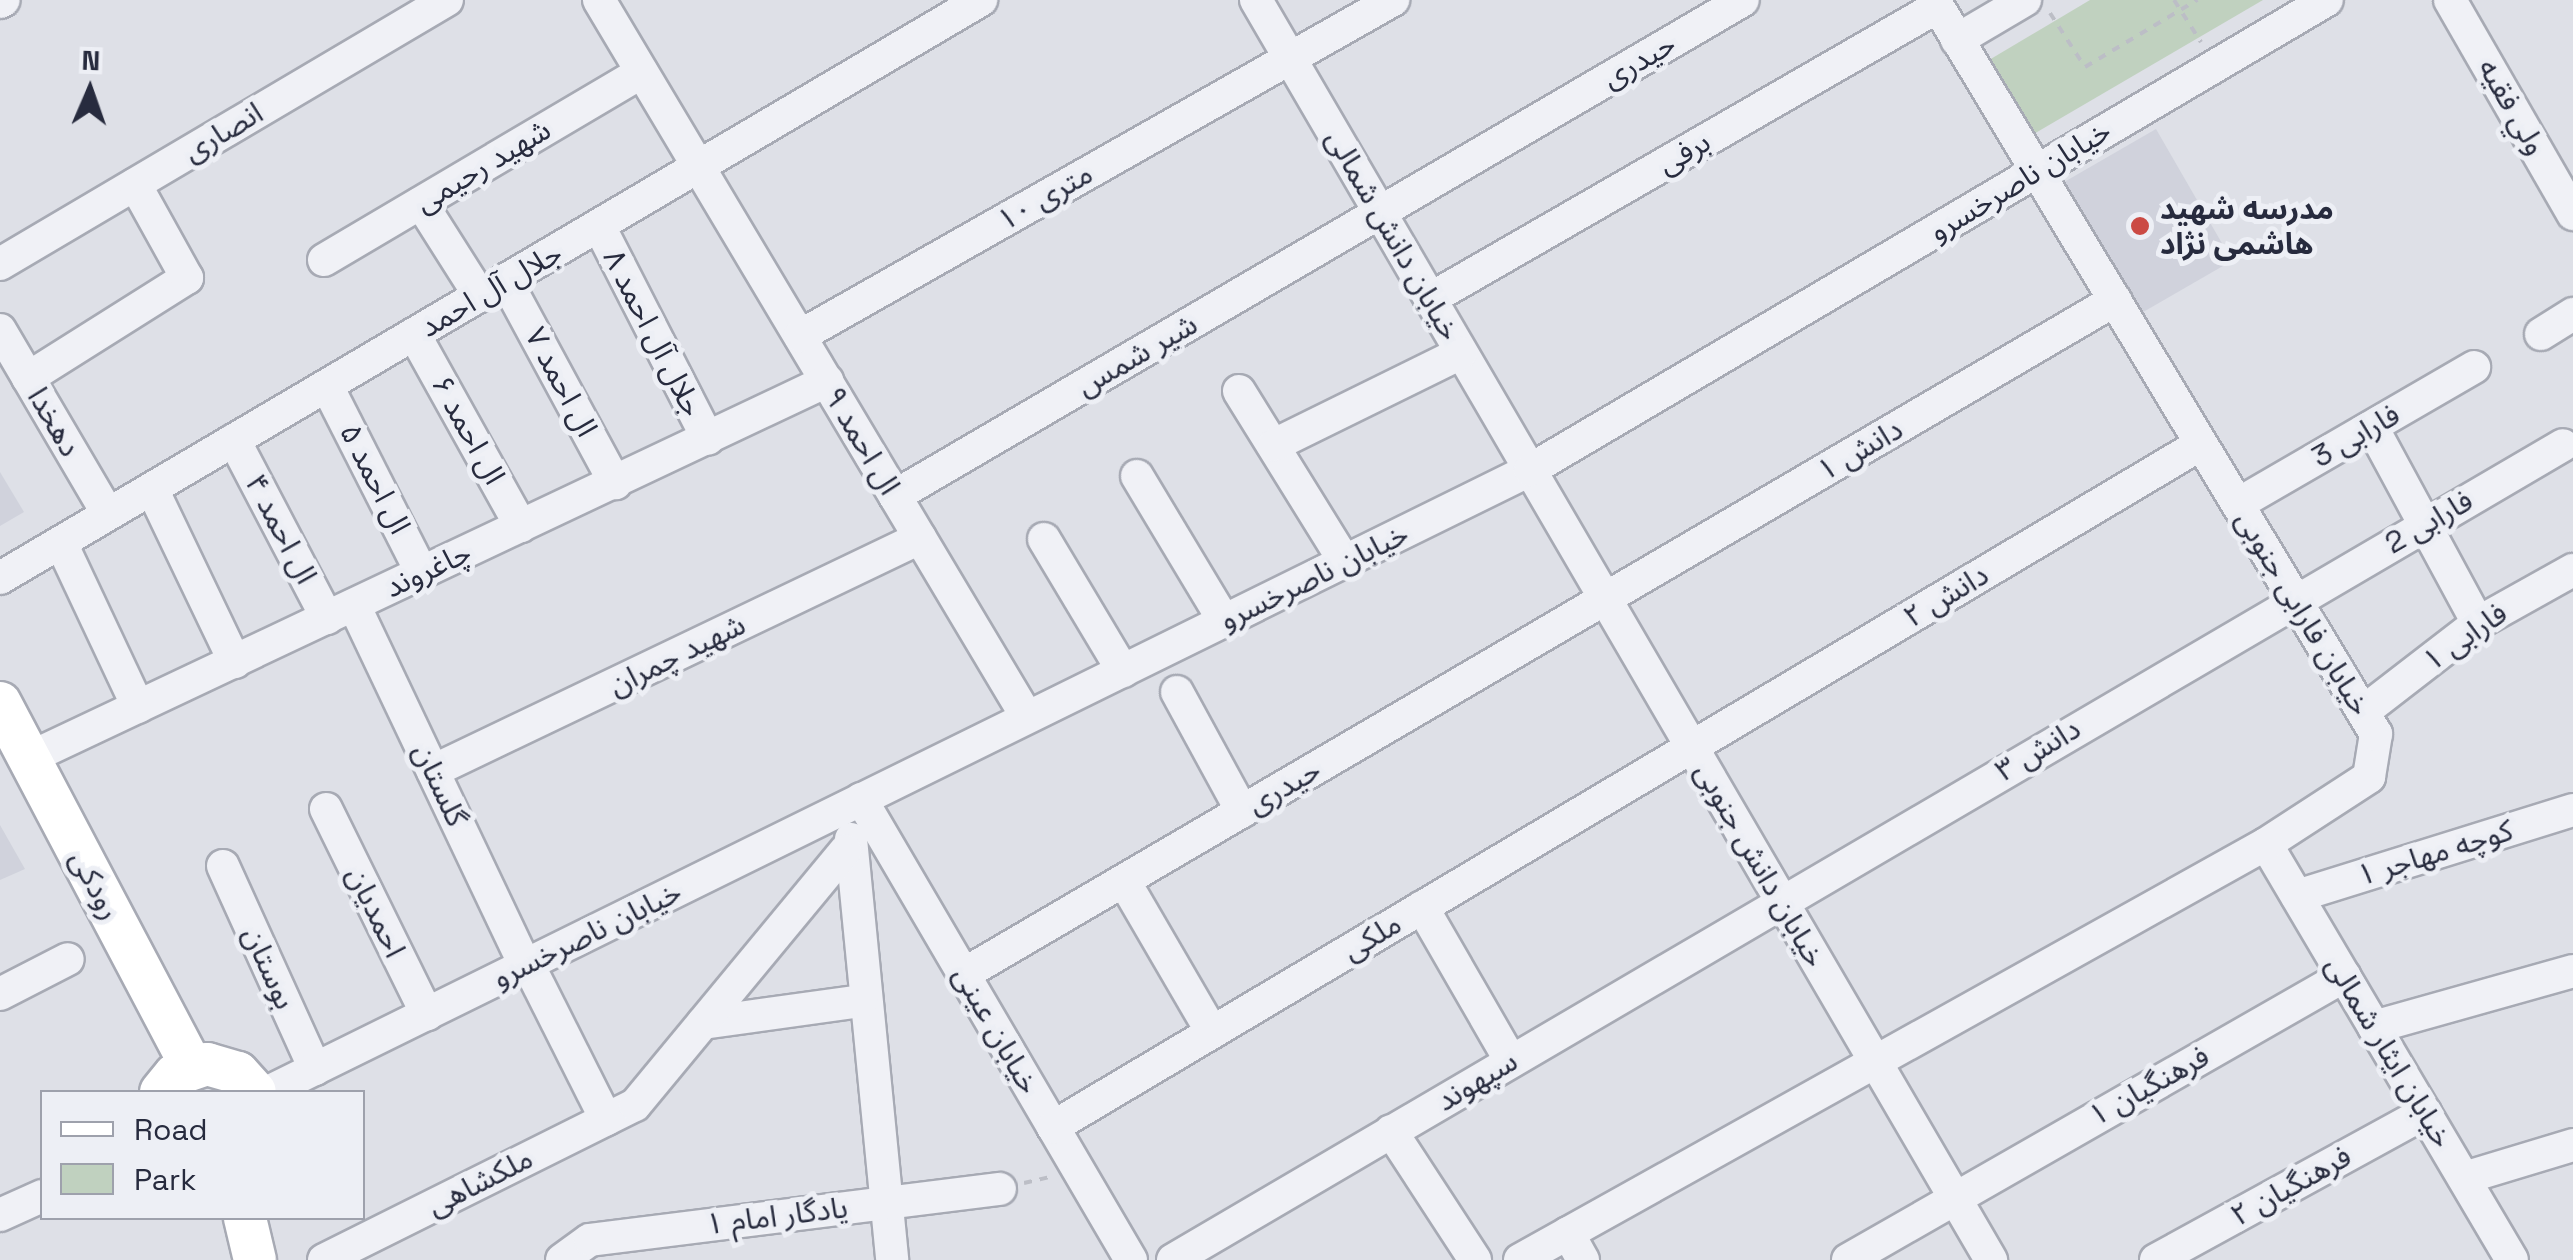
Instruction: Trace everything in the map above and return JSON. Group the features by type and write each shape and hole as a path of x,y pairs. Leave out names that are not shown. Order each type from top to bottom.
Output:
{"main road":[{"name":"رودکی","path":"0,703 176,1079"},
{"path":"176,1079 223,1066 253,1090"},
{"path":"245,1220 255,1260"}],"street":[{"name":"انصاری","path":"0,264 447,0"},
{"name":"ال احمد ۹","path":"599,0 1027,717"},
{"name":"جلال آل احمد","path":"0,578 981,0"},
{"name":"خیابان دانش شمالی","path":"1256,0 1530,470"},
{"name":"۱۰ متری","path":"800,336 1392,0"},
{"name":"حیدری","path":"1380,213 1743,0"},
{"path":"1957,40 2025,0"},
{"name":"خیابان ناصرخسرو","path":"272,1090 427,1014 530,972 1027,717 1530,470 2327,0"},
{"name":"ولي فقيه","path":"2450,0 2573,214"},
{"name":"خیابان فارابی جنوبی","path":"1874,1060 2266,844 2368,776 2376,734 1936,3"},
{"name":"برفی","path":"1430,299 1936,3"},
{"name":"شهید رحیمی","path":"324,260 642,72"},
{"path":"28,378 187,278 135,184"},
{"name":"ال احمد ۷","path":"421,203 493,288 615,483"},
{"name":"شیر شمس","path":"895,496 1380,213"},
{"name":"جلال آل احمد ۸","path":"599,226 708,439"},
{"name":"دانش ۱","path":"1605,599 2114,300"},
{"path":"2542,334 2573,314"},
{"name":"دهخدا","path":"1,333 108,514"},
{"name":"ال احمد ۶","path":"414,334 522,526"},
{"path":"1274,445 1462,353"},
{"name":"فارابی 3","path":"2238,504 2474,367"},
{"name":"چاغروند","path":"29,758 827,381"},
{"name":"ال احمد ۵","path":"328,386 422,573"},
{"path":"1239,391 1346,562"},
{"path":"2372,427 2478,623"},
{"name":"ال احمد ۴","path":"234,440 341,611"},
{"name":"دانش ۲","path":"1692,748 2201,444"},
{"name":"فارابی 2","path":"2294,598 2563,445"},
{"name":"خیابان دانش جنوبی","path":"1530,470 1991,1260"},
{"path":"1137,476 1224,621"},
{"path":"152,489 235,662"},
{"name":"شهید چمران","path":"433,771 920,538"},
{"path":"1044,539 1122,671"},
{"path":"60,542 138,707"},
{"name":"فارابی ۱","path":"2363,712 2478,623 2573,570"},
{"name":"دانش ۳","path":"1781,901 2294,598"},
{"name":"حیدری","path":"964,974 1605,599"},
{"name":"گلستان","path":"341,611 433,771 530,972 620,1112"},
{"path":"1177,692 1242,812"},
{"name":"ملکی","path":"1053,1126 1692,748"},
{"path":"620,1112 703,1023 846,850 864,804"},
{"name":"خیابان عینی","path":"864,804 1131,1260"},
{"name":"احمدیان","path":"326,809 427,1014"},
{"name":"کوچه مهاجر ۱","path":"2297,896 2573,810"},
{"name":"خیابان ایثار شمالی","path":"2266,844 2510,1259"},
{"path":"846,850 892,1260"},
{"name":"بوستان","path":"223,866 315,1069"},
{"path":"1124,881 1212,1032"},
{"name":"سپهوند","path":"1173,1260 1781,901"},
{"path":"1422,907 1511,1060"},
{"path":"0,994 68,959"},
{"path":"2374,1027 2573,971"},
{"name":"فرهنگیان ۱","path":"1848,1260 2344,976"},
{"path":"703,1023 860,1001"},
{"path":"1520,1260 1575,1246 1874,1060"},
{"name":"ملکشاهی","path":"324,1260 620,1112"},
{"name":"فرهنگیان ۲","path":"2156,1260 2425,1112"},
{"path":"1391,1131 1475,1260"},
{"path":"2464,1178 2573,1145"},
{"name":"یادگار امام ۱","path":"562,1260 590,1240 1000,1189"},
{"path":"0,1215 40,1197"}],"path":[{"path":"2041,0 2085,68 2197,0"},
{"path":"2174,0 2216,66"},
{"path":"1000,1189 1078,1170"}],"shaded area":[{"name":"مدرسه شهید ه‍اشمی نژاد","path":"2156,129 2232,261 2124,323 2048,192"},
{"path":"0,472 24,512 0,526"},
{"path":"0,825 25,869 0,880"}],"green space":[{"path":"2090,0 2263,0 2027,138 1989,60"}],"place":[{"name":"مدرسه شهید ه‍اشمی نژاد","path":"2140,226"}]}
